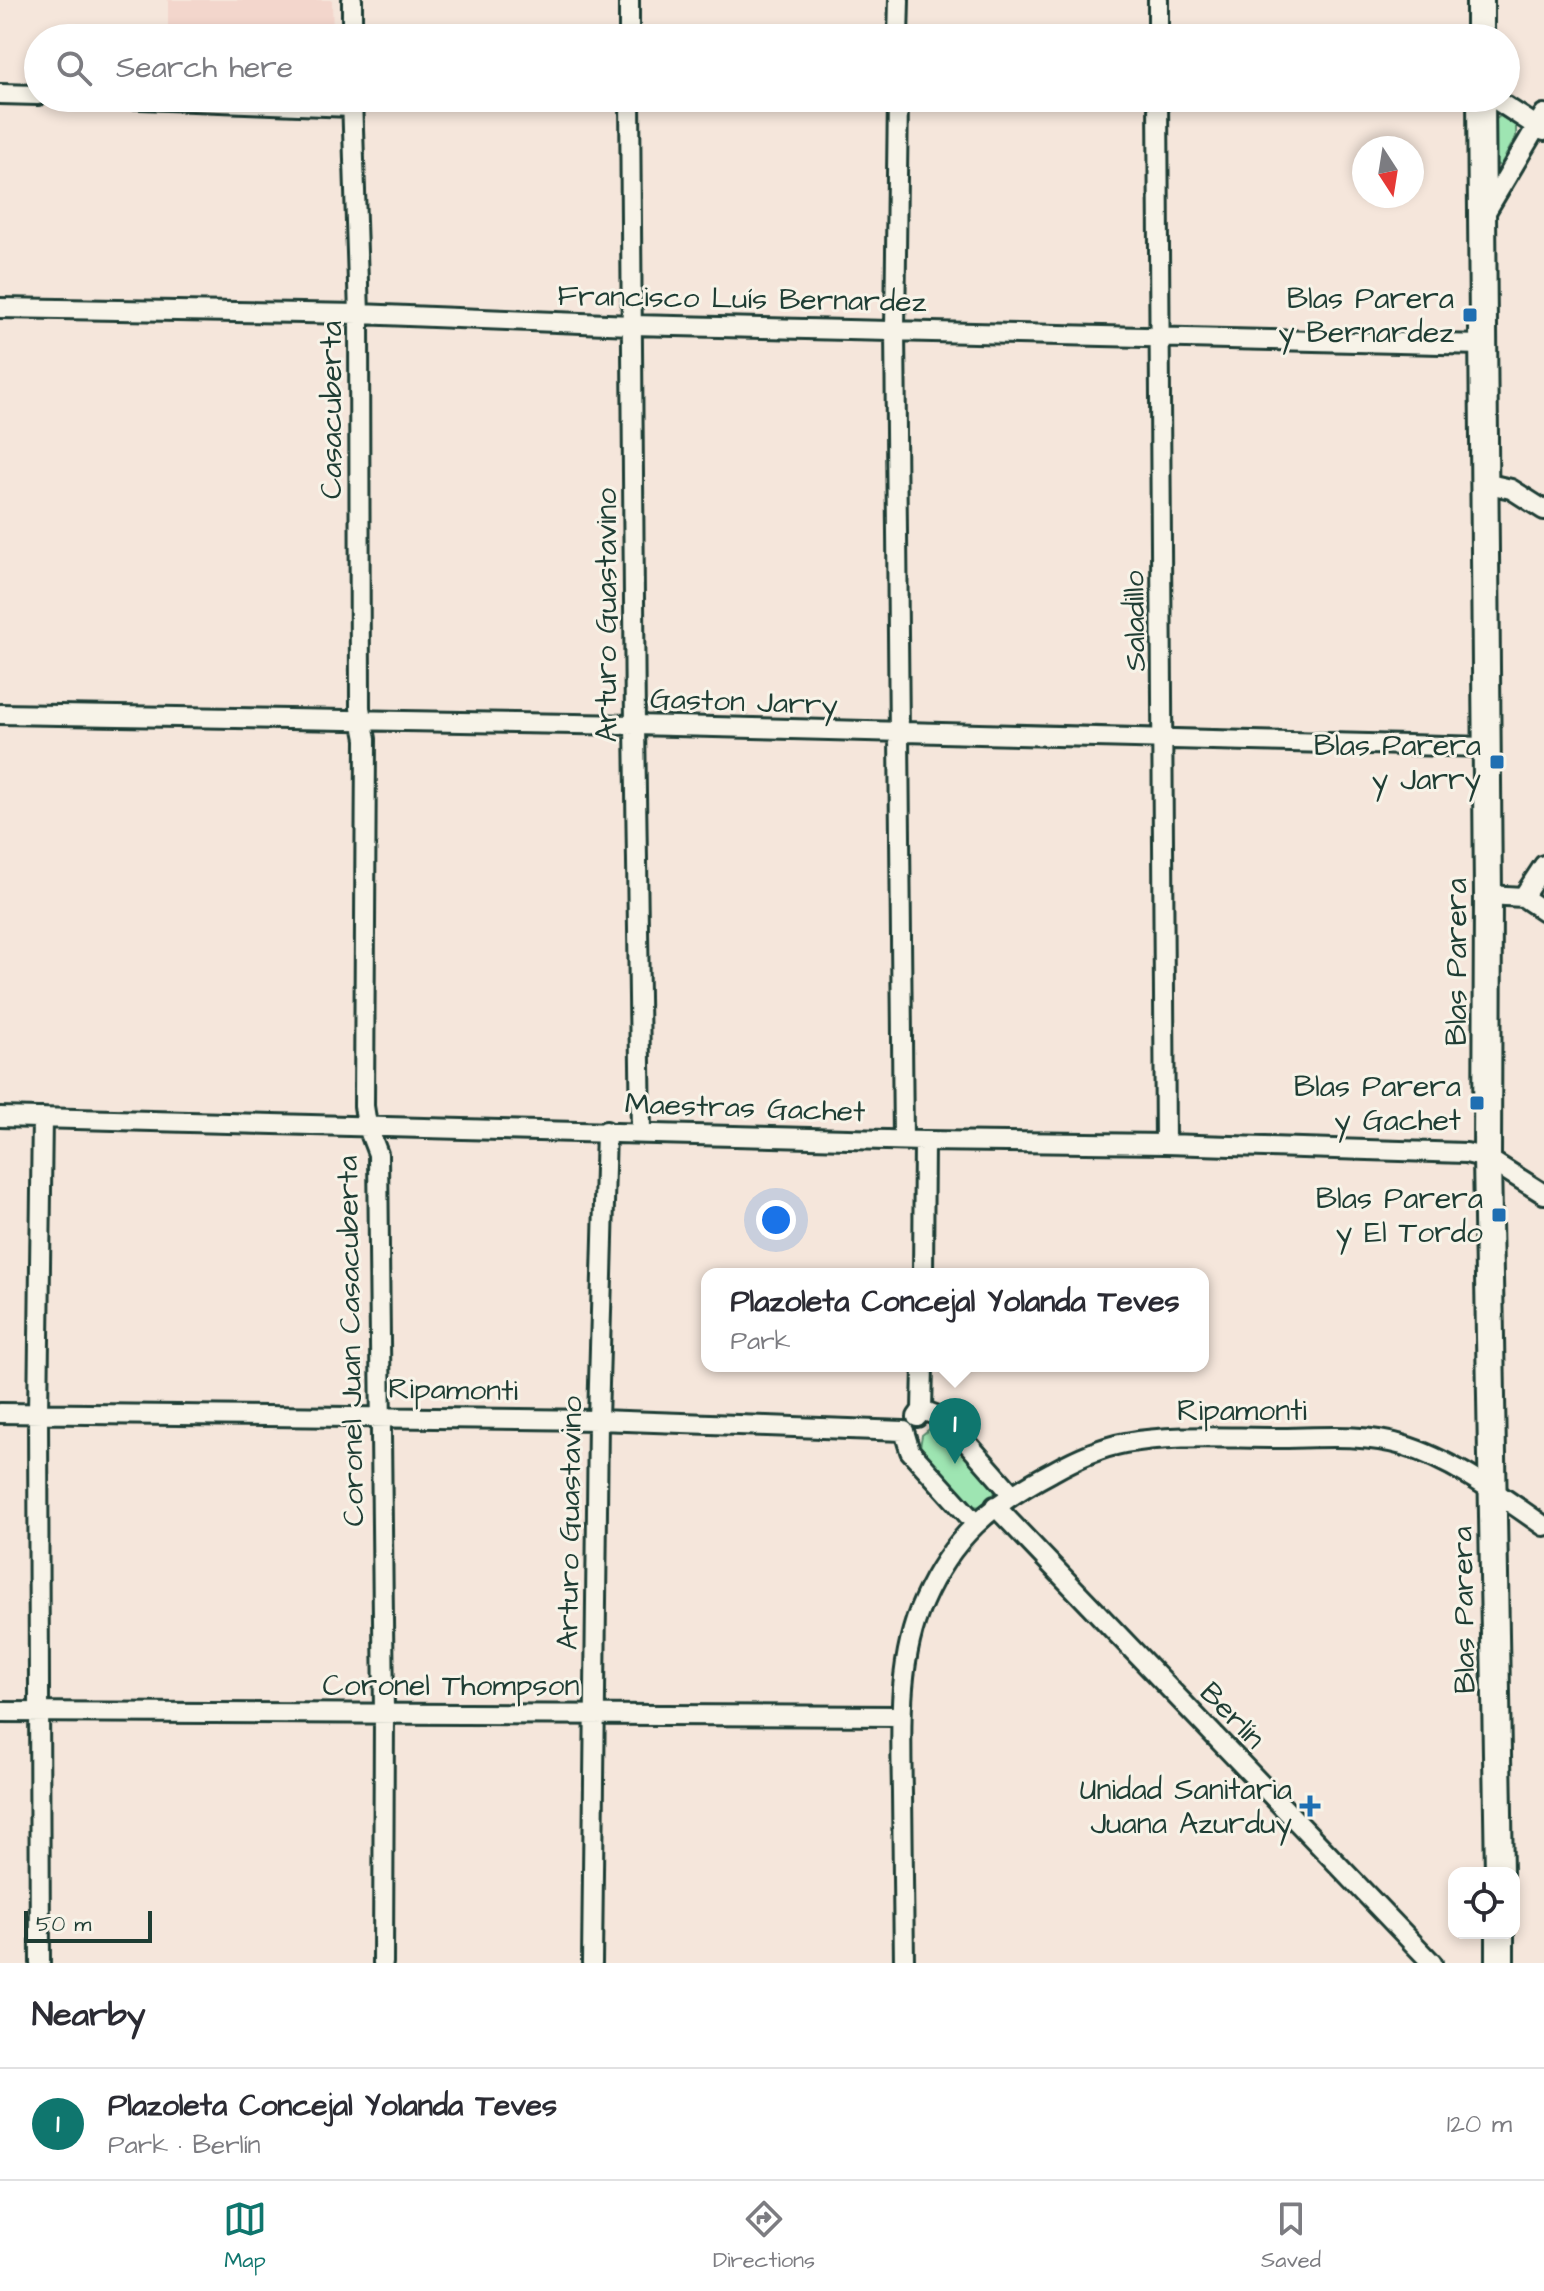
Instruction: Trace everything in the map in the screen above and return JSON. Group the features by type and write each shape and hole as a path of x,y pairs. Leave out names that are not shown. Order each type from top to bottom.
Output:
{"street":[{"path":"352,0 352,24"},
{"path":"629,0 629,24"},
{"path":"898,24 899,0"},
{"path":"1158,0 1158,24"},
{"path":"1480,0 1480,24"},
{"path":"0,94 24,95"},
{"name":"Casacuberta","path":"352,112 359,314 361,721"},
{"name":"Arturo Guastavino","path":"630,112 641,1132"},
{"path":"898,112 895,330 897,733 903,1140"},
{"name":"Saladillo","path":"1158,112 1165,1144"},
{"name":"Blas Parera","path":"1481,112 1488,895 1487,1158 1499,1867"},
{"path":"1483,217 1541,123 1520,112"},
{"name":"Francisco Luís Bernardez","path":"0,308 359,314 632,325 1483,345"},
{"path":"1484,483 1511,489 1544,510"},
{"name":"Gaston Jarry","path":"0,714 635,725 1485,747"},
{"name":"Coronel Juan Casacuberta","path":"361,721 366,739 364,1106 367,1125 378,1154 384,1712 383,1963"},
{"path":"1523,897 1544,865"},
{"path":"1488,895 1523,897 1544,911"},
{"name":"Maestras Gachet","path":"0,1117 924,1141 1165,1144 1466,1153 1487,1158"},
{"path":"40,1963 38,1413 42,1118"},
{"name":"Arturo Guastavino","path":"592,1963 598,1420 606,1131"},
{"path":"923,1268 924,1141"},
{"path":"1487,1158 1544,1194"},
{"path":"923,1372 922,1410 904,1431 910,1451 975,1523"},
{"path":"922,1410 946,1419 1011,1493"},
{"name":"Ripamonti","path":"0,1413 598,1420 904,1431"},
{"name":"Ripamonti","path":"904,1963 901,1716 908,1653 922,1603 952,1551 975,1523 1011,1493 1099,1449 1127,1443 1189,1437 1367,1438 1402,1445 1436,1459 1542,1520"},
{"name":"Berlín","path":"995,1506 1432,1963"},
{"name":"Coronel Thompson","path":"0,1712 901,1716"},
{"path":"1500,1939 1500,1963"}],"shaded area":[{"path":"168,0 332,0 333,24 168,24"}],"green space":[{"path":"1500,116 1516,126 1516,137 1500,166 1490,161 1490,124"},
{"path":"939,1426 947,1430 995,1487 994,1499 984,1507 971,1506 923,1453 920,1447 922,1435"}],"place":[{"name":"Blas Parera y Bernardez","path":"1470,315"},
{"name":"Blas Parera y Jarry","path":"1497,762"},
{"name":"Blas Parera y Gachet","path":"1477,1103"},
{"name":"Blas Parera y El Tordo","path":"1499,1215"},
{"name":"Plazoleta Concejal Yolanda Teves","path":"955,1464"},
{"name":"Unidad Sanitaria Juana Azurduy","path":"1310,1806"}]}
